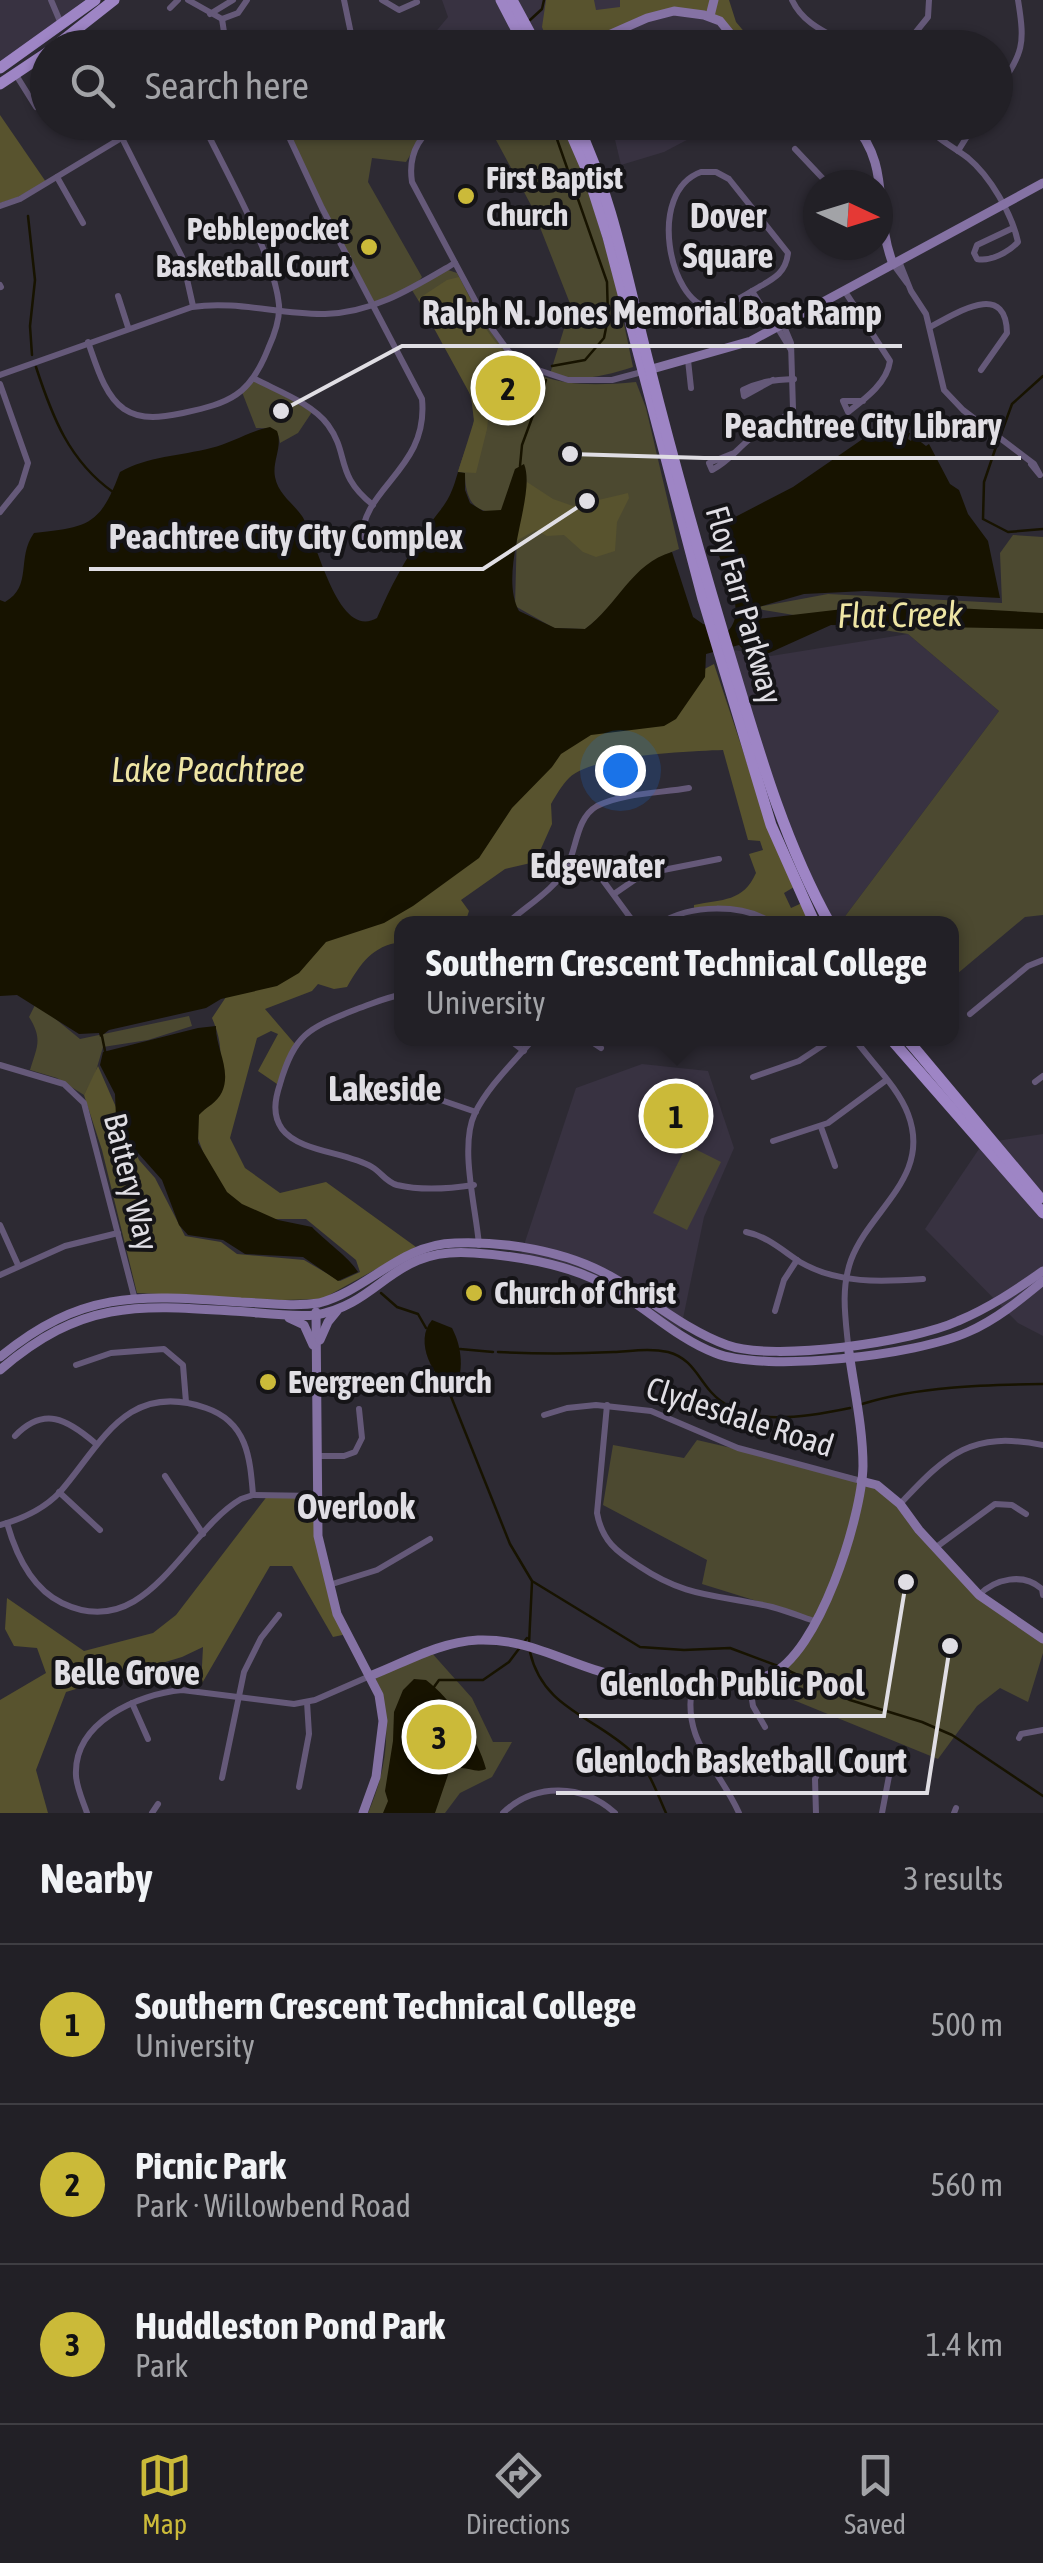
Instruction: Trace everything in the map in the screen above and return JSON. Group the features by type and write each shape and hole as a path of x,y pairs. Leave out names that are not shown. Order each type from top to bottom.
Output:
{"main road":[{"path":"61,30 95,0"},
{"path":"58,30 114,0"},
{"path":"501,0 517,30"},
{"path":"512,0 528,30"},
{"path":"0,68 30,48"},
{"path":"0,84 30,64"},
{"name":"Floy Farr Parkway","path":"574,140 594,189 727,662 758,754 826,916"},
{"name":"Floy Farr Parkway","path":"583,140 621,248 646,371"},
{"name":"Floy Farr Parkway","path":"727,662 771,825 811,916"},
{"path":"897,1046 1043,1213"},
{"path":"913,1046 1043,1201"}],"street":[{"path":"51,0 63,27"},
{"path":"170,8 178,0"},
{"path":"188,0 222,19 238,12 247,0"},
{"path":"210,14 232,0"},
{"path":"344,0 350,30"},
{"path":"382,0 400,10 417,2"},
{"path":"674,12 676,0"},
{"path":"710,16 714,0"},
{"path":"792,0 797,10 822,30"},
{"path":"918,30 928,18 929,0"},
{"path":"1013,64 1022,49 1018,0"},
{"path":"620,30 674,12 710,16 727,30"},
{"path":"222,19 224,30"},
{"path":"15,74 30,98"},
{"path":"0,206 57,178 115,140"},
{"path":"123,140 182,257 193,306"},
{"path":"88,342 115,400 130,412 146,417 173,415 225,402 256,379 279,310 267,260 210,140"},
{"path":"290,140 322,208 417,386 423,408 411,454 373,504 362,529 362,540"},
{"path":"421,140 412,158 411,178 497,338 526,364 568,380 590,382 736,347 1043,183"},
{"path":"866,140 878,170"},
{"path":"940,140 985,175 1002,207 1013,228 1018,238 1014,247 992,258 977,259 977,245 1013,228"},
{"path":"958,151 965,140"},
{"path":"795,149 815,170"},
{"path":"708,171 729,179 785,246 787,260 781,273 752,292 714,308 694,302 685,293 667,219 676,192 690,176 708,171"},
{"path":"57,178 83,222"},
{"path":"893,255 923,308 944,390 1042,477"},
{"path":"0,375 193,306 223,304 324,314 374,306 455,263"},
{"path":"844,290 890,361 883,379 863,401"},
{"path":"734,453 789,414 794,400 792,351 752,292"},
{"path":"118,296 128,328"},
{"path":"930,327 979,303 997,310 1005,319 1007,333 981,370"},
{"path":"688,360 691,388"},
{"path":"256,379 322,418 333,433 351,484 373,504"},
{"path":"774,380 794,380"},
{"path":"0,384 28,463 21,486 0,512"},
{"path":"516,916 559,878 571,858 586,816 599,805 689,788"},
{"path":"571,858 591,866 629,916"},
{"path":"614,894 643,874 719,859"},
{"path":"674,916 698,910 744,911 756,916"},
{"path":"970,1014 1028,966 1043,960"},
{"path":"394,997 319,1023 302,1038 283,1071 276,1094 276,1117 283,1131 295,1141 373,1167 391,1184 437,1189 474,1185"},
{"path":"517,1046 524,1051"},
{"path":"478,1248 469,1136 476,1112 528,1046"},
{"path":"753,1077 799,1061 822,1046"},
{"path":"87,1813 76,1778 78,1755 94,1730 132,1703 182,1690 285,1704 307,1702 444,1646 492,1640 541,1648 615,1675 693,1682 749,1678 771,1674 782,1666 818,1622 837,1575 862,1480 844,1298 846,1278 860,1241 901,1187 910,1166 910,1118 860,1046"},
{"name":"Battery Way","path":"0,1065 64,1084 84,1104 136,1302"},
{"path":"1035,1082 1043,1076"},
{"path":"773,1141 821,1127 885,1081"},
{"path":"392,1083 476,1112"},
{"path":"821,1127 835,1166"},
{"path":"0,1225 18,1265"},
{"path":"746,1232 760,1236 817,1270 846,1278 872,1282 923,1279"},
{"path":"0,1274 65,1246 118,1233"},
{"path":"0,1370 60,1328 136,1302 271,1314 316,1309 437,1244 544,1252 588,1266 704,1334 744,1350 849,1350 946,1340 983,1324 1043,1281"},
{"path":"776,1311 784,1280 797,1260"},
{"path":"317,1373 321,1335 339,1309 396,1265"},
{"path":"849,1350 956,1322 992,1305 1043,1271"},
{"path":"0,1356 34,1330 72,1311 136,1302 339,1309"},
{"path":"316,1309 318,1536 340,1621 379,1694 383,1735 376,1777 363,1813"},
{"path":"271,1314 308,1329 317,1373"},
{"path":"76,1366 111,1353 164,1350 183,1364 186,1402"},
{"path":"253,1495 250,1460 239,1431 215,1411 186,1402 164,1402 138,1409 112,1426 59,1492 41,1508 4,1524 41,1589 67,1605 96,1610 118,1607 152,1590 234,1502 253,1495 317,1496"},
{"path":"607,1405 597,1514 601,1531 611,1546 682,1591 768,1606 818,1622"},
{"name":"Clydesdale Road","path":"544,1415 566,1408 607,1405 652,1411 738,1448 862,1480"},
{"path":"316,1456 354,1452 362,1438 359,1409"},
{"path":"15,1436 36,1420 53,1418 72,1425 95,1443"},
{"path":"900,1504 942,1462 973,1445 996,1439 1043,1445"},
{"path":"165,1476 203,1534"},
{"path":"862,1480 877,1485 900,1504 979,1595 1043,1639"},
{"path":"59,1492 100,1530"},
{"path":"935,1548 995,1504 1012,1505 1026,1514"},
{"path":"328,1585 377,1570 430,1539"},
{"path":"979,1595 994,1582 1009,1580 1032,1582 1042,1589 1043,1595"},
{"path":"222,1778 238,1696 255,1648 279,1615"},
{"path":"749,1678 753,1706 765,1727"},
{"path":"693,1682 691,1714 700,1748 738,1813"},
{"path":"299,1787 309,1734 307,1702"},
{"path":"132,1703 148,1738"},
{"path":"1019,1738 1021,1734 1043,1730"},
{"path":"816,1813 815,1778 830,1749"},
{"path":"882,1813 889,1776"},
{"path":"503,1813 526,1796 562,1790 587,1794 616,1813"},
{"path":"152,1813 158,1804"}],"shaded area":[{"path":"0,0 85,0 45,30 30,30 30,41 0,63"},
{"path":"442,0 496,0 511,30 437,30 448,17"},
{"path":"515,0 676,0 710,16 724,30 531,30"},
{"path":"546,0 594,0 596,10 620,7 620,0 729,0 743,30 727,30 720,21 674,11 624,30 542,27"},
{"path":"0,115 46,182 0,203"},
{"path":"290,140 419,140 406,162 372,158 368,182 422,277 413,288 448,270 457,273 506,351 544,377 568,383 636,382 646,408 679,549 639,574 585,629 554,628 515,606 517,530 501,511 477,508 469,497 465,473 458,472 474,419 473,404 460,370 412,290 374,307"},
{"path":"496,140 572,140 614,276 633,367 591,377 550,374 571,306 532,207"},
{"path":"615,140 687,140 664,152 621,165"},
{"path":"459,277 489,333 515,359 506,371 493,371 487,429 476,473 458,472 474,421 471,396 418,299 447,280"},
{"path":"255,379 312,412 298,433 280,443 275,431 256,428 242,392"},
{"path":"527,482 553,499 573,506 628,493 617,522 615,551 596,557 583,552 564,535 547,536 536,530 516,541"},
{"name":"Flat Creek","path":"1013,535 1043,537 1043,915 1025,917 959,972 959,916 845,916 999,711 908,634 752,608 828,594 1002,603 1000,553"},
{"path":"908,634 999,711 845,916 820,916 784,839 747,735 726,656 734,650 771,656"},
{"path":"714,664 767,823 794,887 784,893 791,908 802,903 808,916 756,916 736,909 694,909 694,905 731,898 745,889 756,873 749,854 763,850 760,841 748,840 723,750 619,759 581,770 566,781 551,804 552,824 535,862 505,869 461,900 469,911 467,916 394,916 394,943 368,957 347,987 334,989 318,984 312,991 265,1009 295,1044 277,1084 258,1071 278,1034 271,1031 257,1038 230,1138 245,1168 280,1193 326,1182 416,1247 322,1299 137,1293 102,1150 84,1095 98,1066 139,1160 155,1178 185,1236 221,1242 237,1254 304,1260 340,1281 360,1272 356,1260 306,1219 264,1219 222,1203 193,1125 218,1073 220,1048 212,1018 230,991 562,744"},
{"path":"36,1003 80,1039 189,1016 192,1026 148,1040 103,1047 84,1095 57,1078 30,1070 37,1037 29,1017"},
{"path":"642,1064 708,1071 734,1148 704,1217 680,1333 579,1273 519,1260 576,1088"},
{"path":"1043,1134 1043,1336 1018,1323 925,1229 983,1143"},
{"path":"687,1145 721,1162 687,1230 653,1213"},
{"path":"697,1440 862,1478 915,1519 975,1591 1043,1639 1043,1653 1028,1702 1000,1688 977,1706 938,1759 791,1699 782,1665 818,1620 702,1584 707,1560 603,1505 613,1445 684,1458"},
{"path":"268,1495 317,1496 328,1585 347,1634 333,1637 292,1566 270,1566 201,1685 203,1647 66,1692 36,1770 48,1813 0,1813 0,1700 46,1673 37,1648 14,1646 5,1629 7,1598 84,1651 153,1633 176,1615"},
{"path":"431,1652 472,1698 493,1742 512,1742 492,1777 460,1793 445,1813 368,1813 380,1780 386,1746 385,1711 375,1677"}],"water":[{"name":"Lake Peachtree","path":"270,427 277,431 274,471 279,488 302,516 340,602 351,615 363,621 377,618 416,544 447,500 458,472 465,473 470,503 483,511 501,510 515,469 524,464 526,494 512,576 519,611 555,628 585,629 646,565 672,552 693,617 728,631 736,608 712,529 793,487 870,434 898,430 910,433 911,441 915,431 917,439 929,444 950,484 959,490 968,514 988,541 1000,598 865,591 804,594 755,608 757,619 886,604 1043,613 1043,629 831,625 769,653 748,655 739,645 706,654 705,677 676,719 664,726 591,735 561,754 512,808 479,858 413,906 384,923 326,942 299,973 277,986 221,999 206,1008 109,1030 100,1037 99,1033 79,1034 17,995 0,996 0,600 5,602 19,588 34,533 67,529 90,520 106,503 120,472 153,459 219,446"},
{"path":"216,1026 225,1084 217,1099 199,1115 198,1143 227,1192 242,1204 278,1220 312,1227 358,1272 338,1281 303,1257 245,1254 223,1240 188,1235 179,1225 162,1180 122,1135 116,1118 115,1094 100,1065 103,1052"},
{"path":"432,1320 452,1328 458,1343 461,1368 453,1392 433,1369 425,1349"},
{"path":"414,1679 426,1680 454,1708 477,1745 486,1769 459,1768 449,1772 435,1813 383,1813 388,1801 385,1791 394,1712 403,1690"}],"waterway":[{"path":"530,20 542,9 544,0"},
{"path":"552,366 585,360 604,338 608,318 607,282 557,140"},
{"path":"28,216 35,280 30,326 32,355"},
{"path":"36,367 64,436 85,466 113,492"},
{"path":"1001,434 1012,404 1043,376"},
{"path":"520,466 522,445 546,380"},
{"path":"998,441 984,482 983,519 1008,532 1043,529"},
{"path":"102,1036 105,1051"},
{"path":"381,1293 397,1307 418,1314 426,1328"},
{"path":"460,1349 493,1352"},
{"path":"498,1352 661,1351 682,1359 711,1392 741,1411 758,1416 796,1417 850,1408"},
{"path":"862,1404 929,1390 1043,1384"},
{"path":"448,1389 510,1544 532,1581 640,1647 730,1648 778,1666"},
{"path":"529,1644 532,1582"},
{"path":"434,1687 439,1680 483,1680 509,1662 527,1638"},
{"path":"530,1652 546,1687 558,1699 638,1758 666,1813"},
{"path":"785,1669 850,1700 952,1735 1043,1796"}],"place":[{"name":"First Baptist Church","path":"466,196"},
{"name":"Pebblepocket Basketball Court","path":"369,247"},
{"name":"Picnic Park","path":"508,388"},
{"name":"Ralph N. Jones Memorial Boat Ramp","path":"281,411"},
{"name":"Peachtree City Library","path":"570,454"},
{"name":"Peachtree City City Complex","path":"587,501"},
{"name":"Southern Crescent Technical College","path":"676,1116"},
{"name":"Church of Christ","path":"474,1293"},
{"name":"Evergreen Church","path":"268,1382"},
{"name":"Glenloch Public Pool","path":"906,1582"},
{"name":"Glenloch Basketball Court","path":"950,1646"},
{"name":"Huddleston Pond Park","path":"439,1737"}],"district":[{"name":"Dover Square","path":"728,236"},
{"name":"Edgewater","path":"597,866"},
{"name":"Lakeside","path":"385,1089"},
{"name":"Overlook","path":"356,1507"},
{"name":"Belle Grove","path":"127,1673"}]}
